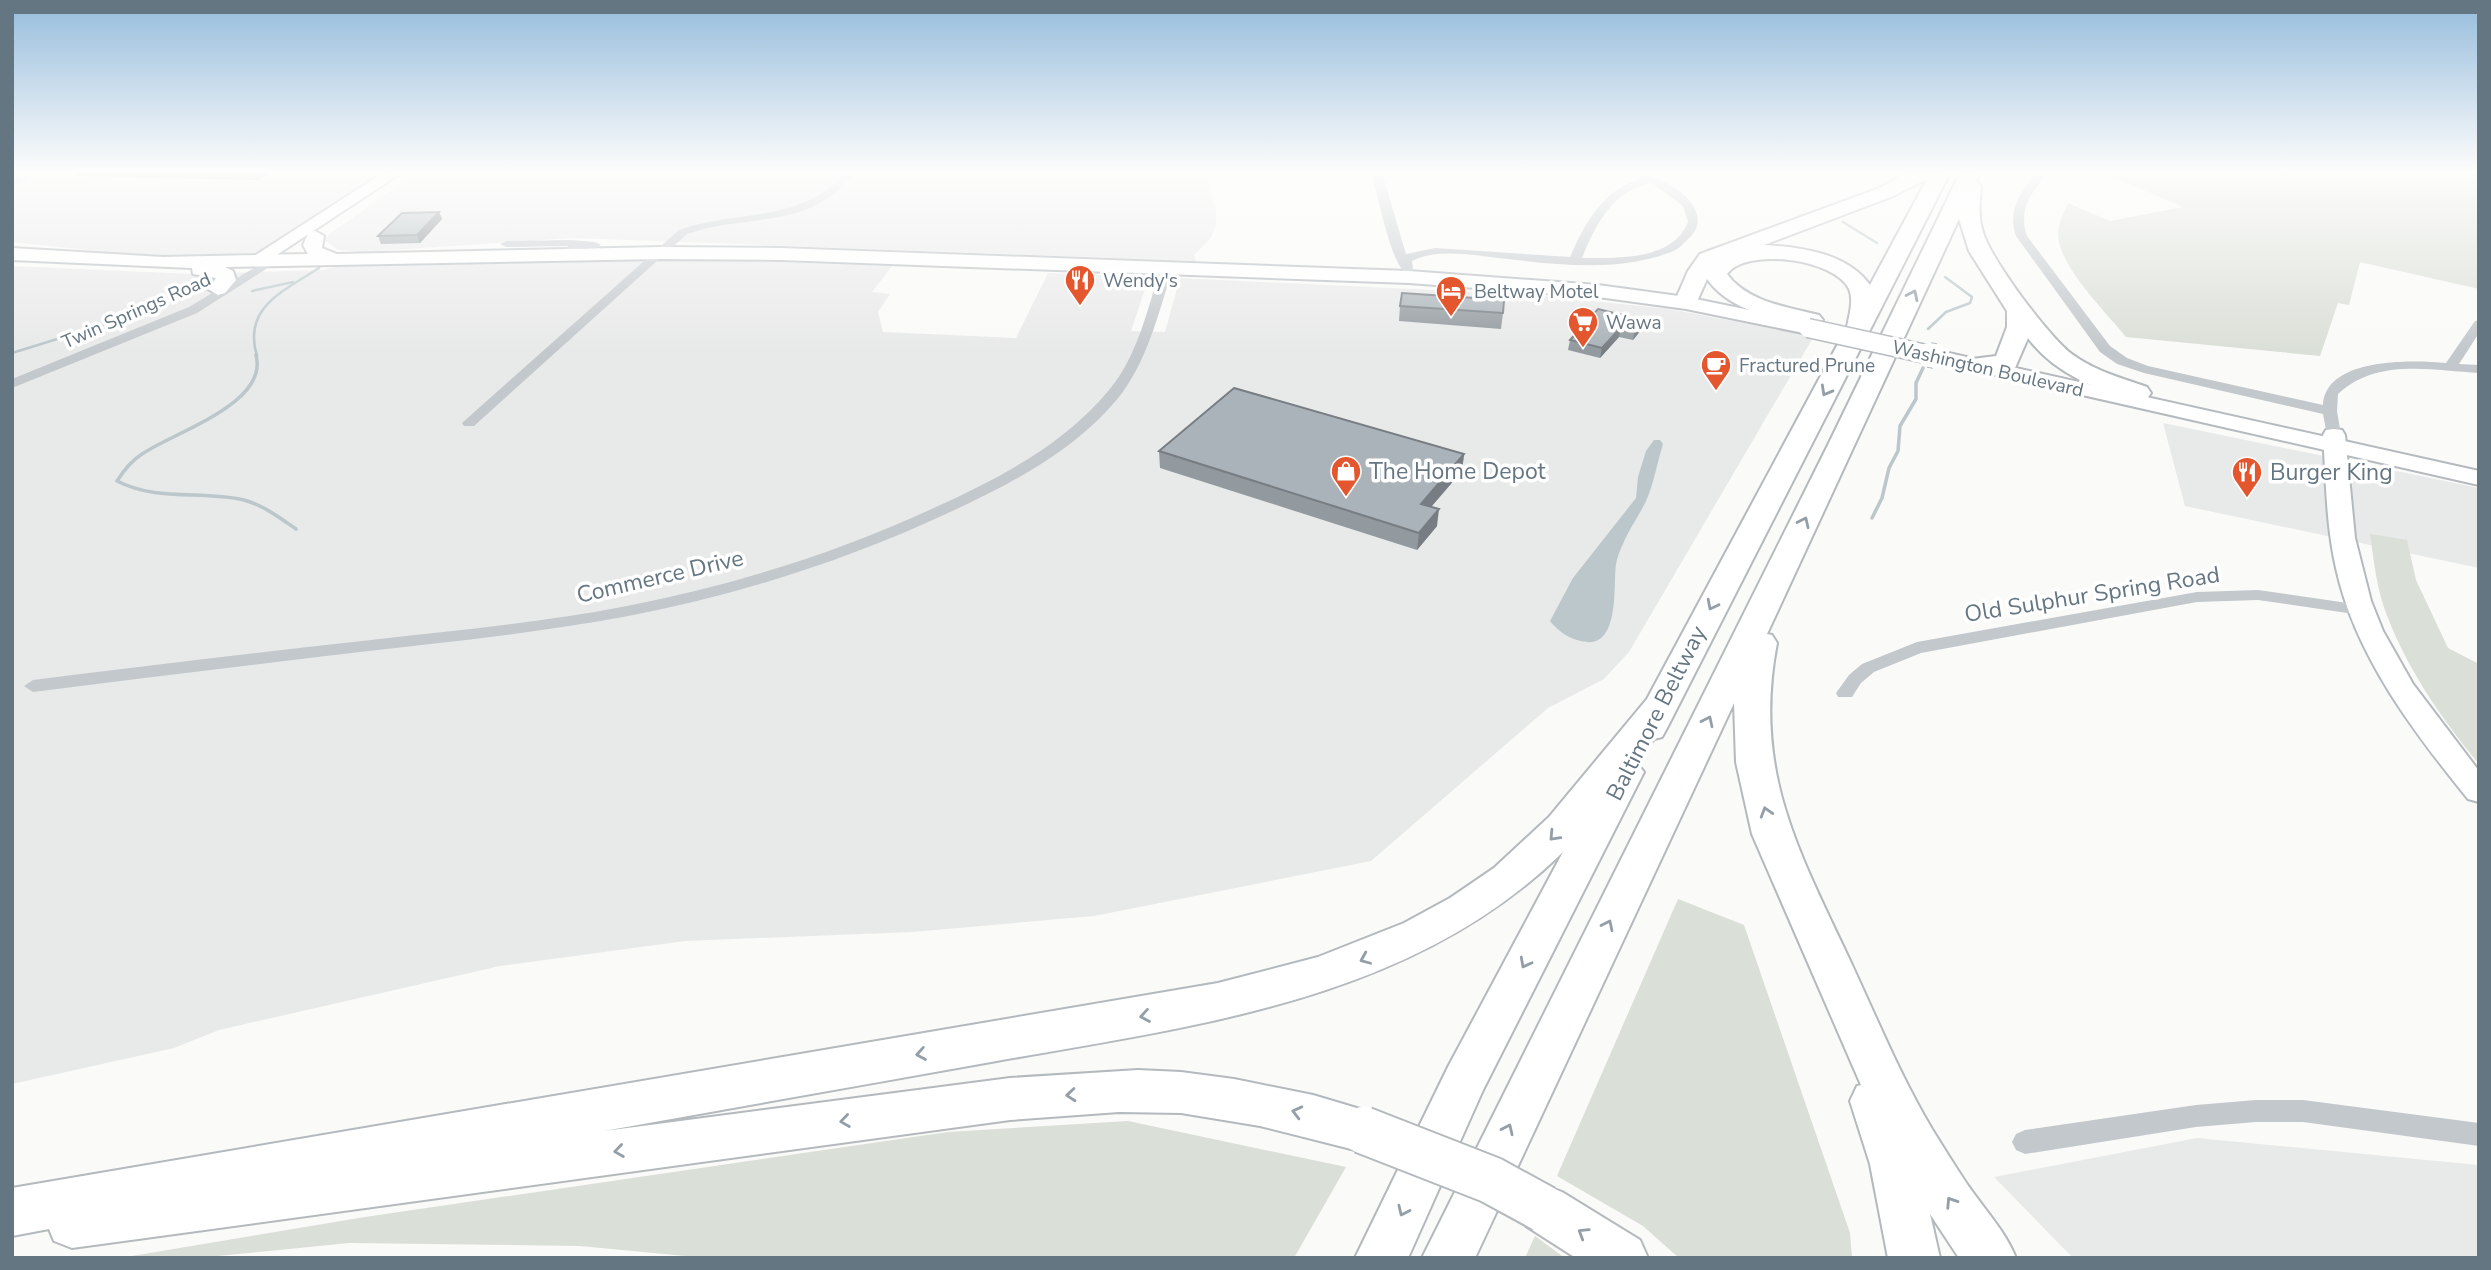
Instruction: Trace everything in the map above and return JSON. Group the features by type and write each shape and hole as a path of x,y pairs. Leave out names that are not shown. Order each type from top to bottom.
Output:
{"highway":[{"path":"1695,301 1699,271 1709,259 1780,232"},
{"name":"Baltimore Beltway","path":"1381,1258 1464,1081 1764,505 1910,232"},
{"path":"1448,1258 1943,232"},
{"path":"1971,232 1979,250 2048,346 2059,356 2091,374 2138,393"},
{"path":"1695,301 1720,263 1728,258 1749,253 1792,254 1830,264 1852,276 1861,291 1859,331"},
{"path":"1715,274 1732,293 1810,324"},
{"path":"1973,365 2006,363 2019,327 2020,315 2015,300"},
{"path":"1775,584 1755,663 1749,730 1760,794 1772,834 1880,1076 1914,1142 1951,1203 1990,1258"},
{"path":"12,1212 1153,1014 1292,985 1346,967 1402,943 1487,893 1546,845 1659,707"},
{"path":"1790,876 1867,1076 1894,1164 1914,1258"},
{"path":"12,1231 996,1101 1089,1093 1158,1091 1291,1110 1363,1130 1491,1180 1544,1209 1622,1258"}],"main road":[{"path":"315,236 312,245 315,251 337,261"},
{"name":"Washington Boulevard","path":"12,254 163,263 337,261 573,250 794,254 1167,268 1407,269 1695,301 2333,431 2479,470"},
{"path":"82,260 141,270 216,270 226,275 226,280 218,289"},
{"name":"Washington Boulevard","path":"1937,352 1973,365 2333,431 2479,478"}],"street":[{"path":"263,262 306,232"},
{"path":"263,262 320,232"},
{"path":"469,423 684,232"},
{"path":"1393,232 1407,269 1423,252 1450,251 1574,262 1632,259 1661,251 1683,240 1688,232"},
{"path":"1574,262 1588,232"},
{"path":"2020,232 2028,248 2105,349 2122,360 2333,431"},
{"path":"506,244 565,243 573,250 595,245"},
{"name":"Twin Springs Road","path":"12,377 173,312 263,262"},
{"name":"Twin Springs Road","path":"12,384 194,310 263,262"},
{"name":"Commerce Drive","path":"33,686 578,620 732,586 836,554 918,522 980,492 1032,462 1079,429 1127,376 1138,354 1167,268"},
{"path":"2451,367 2479,324"},
{"path":"2479,369 2402,366 2356,374 2344,380 2331,393 2341,529 2349,573 2361,610 2409,698 2479,791"},
{"name":"Old Sulphur Spring Road","path":"1845,693 1855,679 1868,668 1917,648 2197,597 2258,595 2361,610"},
{"path":"2025,1142 2196,1116 2279,1111 2315,1112 2479,1135"}],"shaded area":[{"path":"12,232 290,232 260,252 203,257 134,255 12,242"},
{"path":"332,232 1213,232 1211,238 1194,255 1196,261 573,238 361,252 338,250 323,239"},
{"path":"2479,232 2479,289 2360,262 2349,305 2338,303 2320,356 2126,337 2075,274 2060,247 2058,234"},
{"path":"706,260 892,266 872,292 890,294 878,312 883,332 1016,338 1048,273 1149,277 1131,331 1165,332 1180,278 1536,295 1669,309 1814,336 1629,652 1604,679 1548,708 1371,861 1094,916 912,932 685,941 500,966 219,1030 174,1048 12,1084 12,266 193,274 323,270 337,266"},
{"path":"2163,423 2479,488 2479,568 2185,506"},
{"path":"1654,440 1660,440 1663,444 1649,494 1617,559 1609,627 1603,636 1594,642 1572,638 1550,621 1573,578 1636,498 1638,477 1646,451"},
{"path":"2370,534 2407,540 2416,580 2448,648 2479,664 2479,764 2428,694 2396,637 2381,598"},
{"path":"1678,899 1744,925 1850,1233 1852,1258 1679,1258 1643,1226 1557,1176"},
{"path":"1128,1121 1346,1167 1294,1258 706,1258 580,1246 349,1243 197,1258 120,1258 365,1217 948,1132"},
{"path":"2197,1138 2479,1165 2479,1258 2073,1258 1994,1177"},
{"path":"1535,1236 1565,1258 1525,1258"}],"building":[{"path":"382,232 420,232 417,235 378,236"},
{"path":"1402,293 1504,300 1503,313 1400,306"},
{"path":"1598,309 1643,320 1635,330 1621,327 1602,348 1570,340"},
{"name":"The Home Depot","path":"1234,388 1464,454 1421,504 1439,509 1419,533 1159,451"}],"waterway":[{"path":"1860,232 1877,243"},
{"path":"257,356 255,325 261,313 280,293 319,268"},
{"path":"1928,329 1946,312 1970,303 1972,297 1945,277"},
{"path":"252,291 293,282"},
{"path":"12,353 141,313"},
{"path":"256,355 256,372 248,388 234,402 216,415 142,454 128,466 117,481 164,494 244,500 265,508 296,529"},
{"path":"1872,518 1882,498 1889,468 1898,451 1900,426 1916,399 1916,383 1923,368"}],"place":[{"name":"Wendy's","path":"1080,307"},
{"name":"Beltway Motel","path":"1451,318"},
{"name":"Wawa","path":"1583,349"},
{"name":"Fractured Prune","path":"1716,392"},
{"name":"The Home Depot","path":"1346,498"},
{"name":"Burger King","path":"2247,499"}]}
